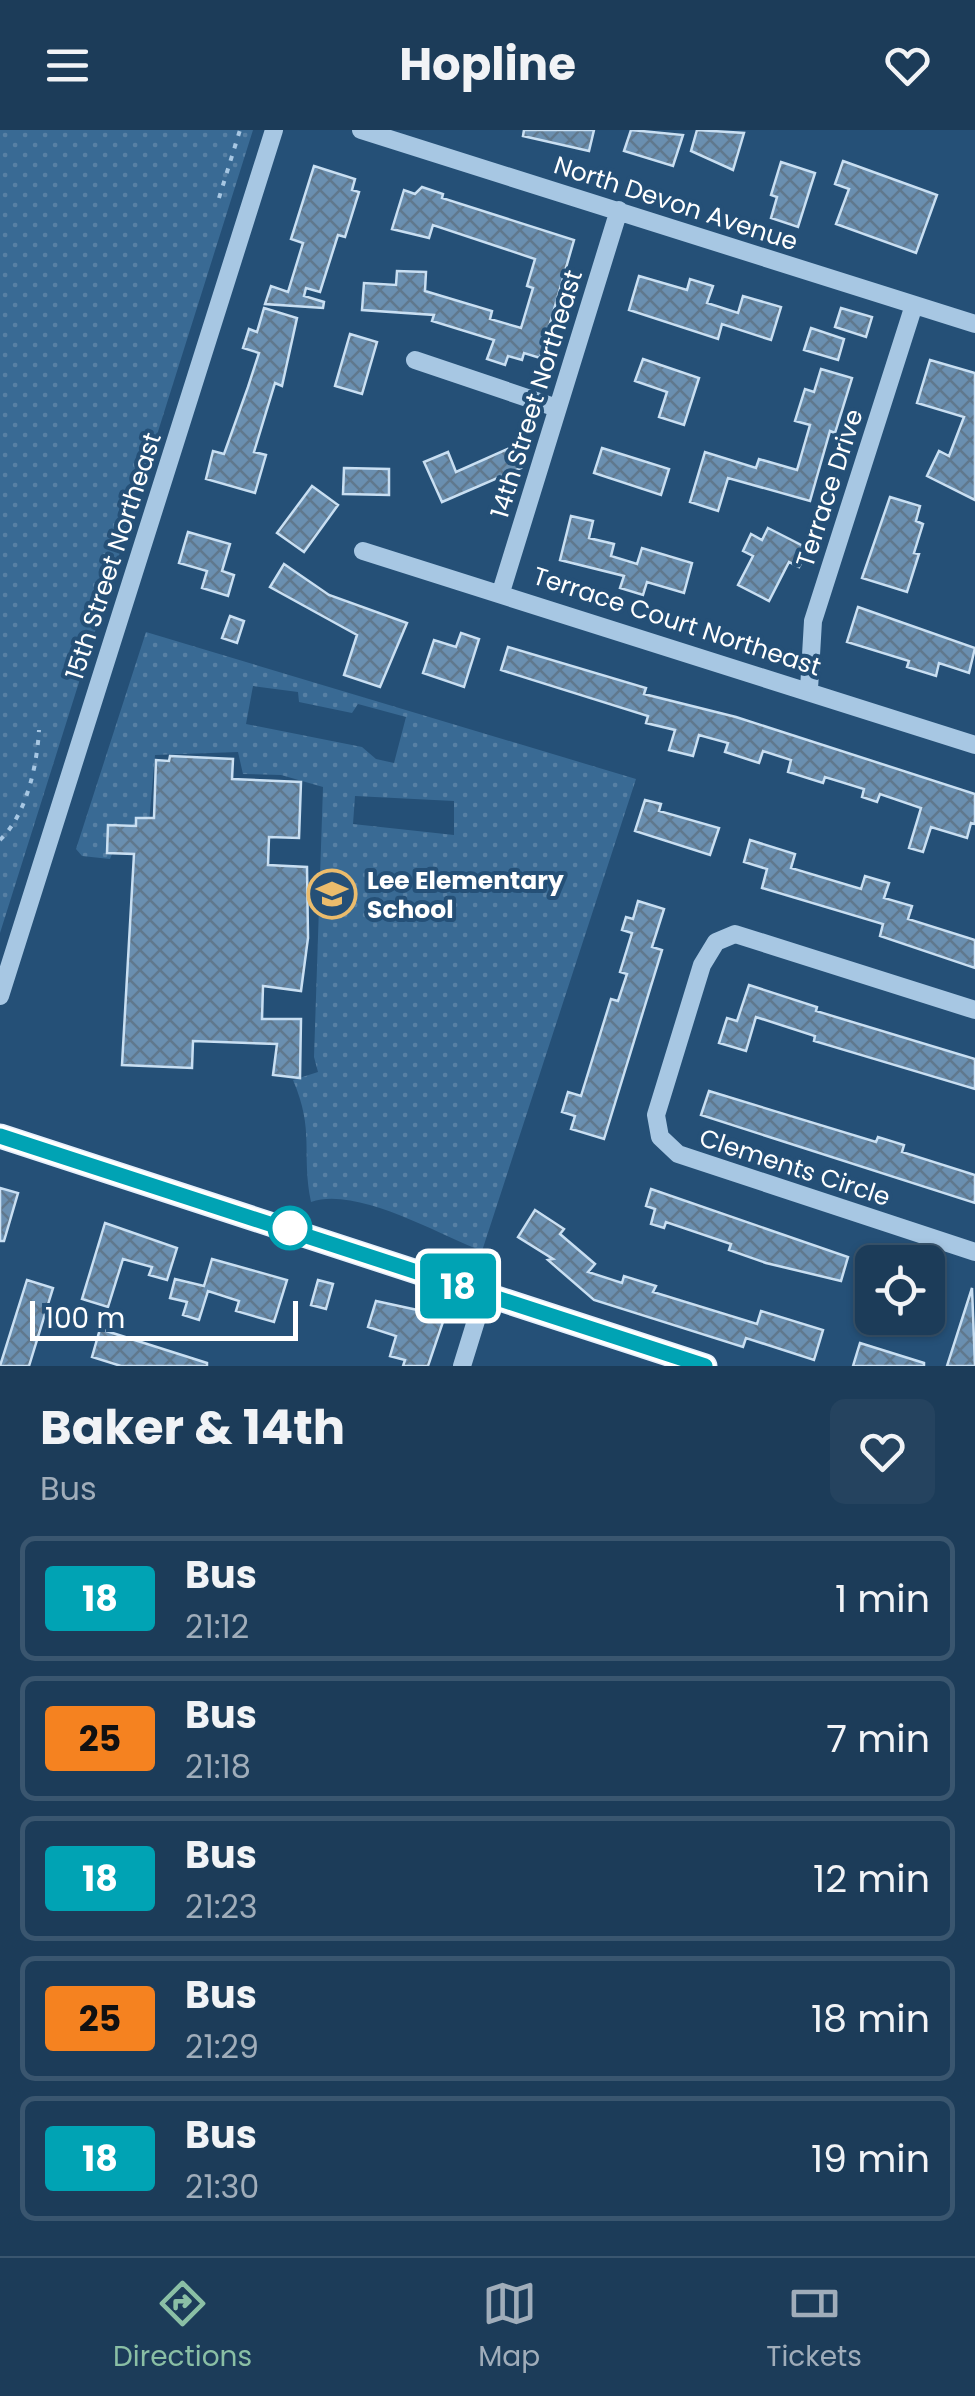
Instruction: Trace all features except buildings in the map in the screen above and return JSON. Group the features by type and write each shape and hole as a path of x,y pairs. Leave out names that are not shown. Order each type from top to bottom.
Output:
{"main road":[{"path":"0,1136 705,1366"}],"street":[{"name":"15th Street Northeast","path":"0,996 274,130"},
{"name":"North Devon Avenue","path":"362,130 975,324"},
{"name":"14th Street Northeast","path":"501,592 618,210"},
{"name":"Terrace Drive","path":"809,689 813,620 914,305"},
{"path":"415,360 557,408"},
{"name":"Terrace Court Northeast","path":"363,551 809,689 975,745"},
{"name":"Clements Circle","path":"975,1010 735,934 716,942 702,965 656,1115 660,1138 678,1154 975,1252"},
{"path":"462,1366 484,1294"}],"path":[{"path":"219,198 240,130"},
{"path":"0,840 24,800 38,755 40,730"}],"shaded area":[{"path":"0,130 253,130 0,933"},
{"path":"146,632 636,779 482,1251 374,1206 330,1199 311,1202 304,1114 293,1080 318,1072 314,1057 323,787 281,775 243,774 238,752 155,755 148,834 119,837 110,859 82,856 76,849","holes":["253,686 298,692 299,702 352,713 358,704 406,717 394,763 376,759 362,747 246,724","355,796 454,801 454,835 353,824"]}],"bus line":[{"name":"18","path":"0,1136 705,1366"}],"place":[{"name":"Lee Elementary School","path":"332,894"}]}
